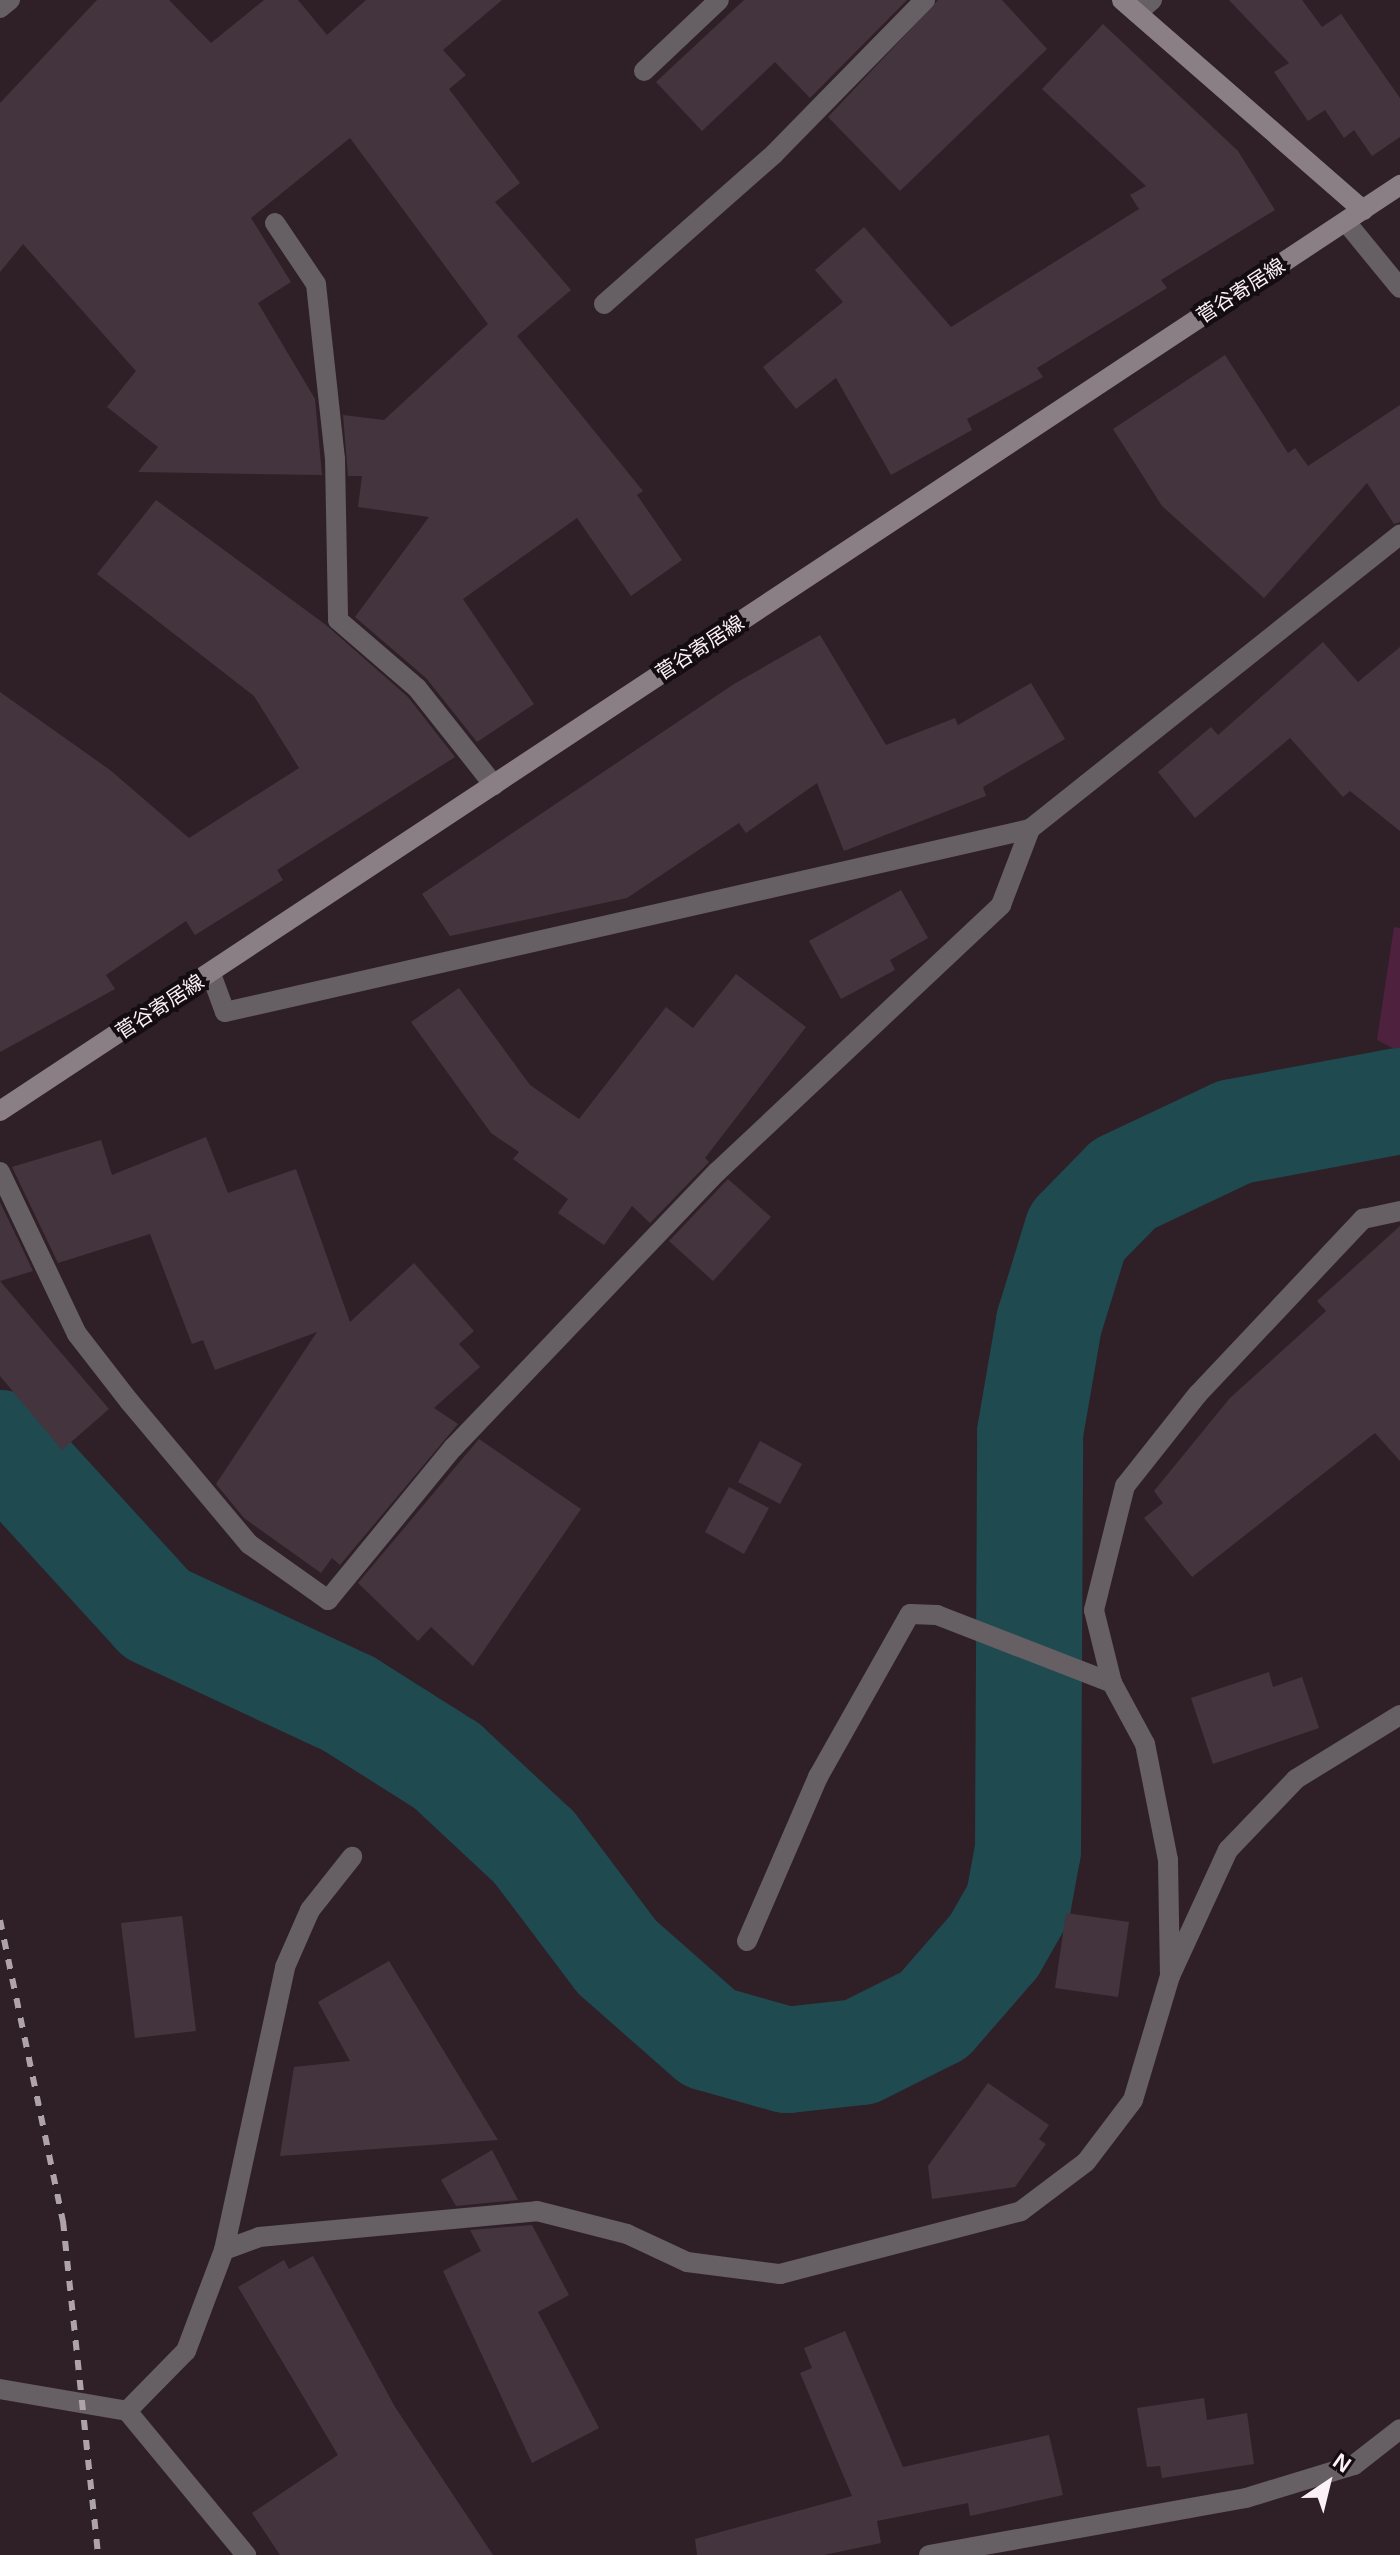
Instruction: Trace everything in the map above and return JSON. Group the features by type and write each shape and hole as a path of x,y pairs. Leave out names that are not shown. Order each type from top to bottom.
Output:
{"main road":[{"path":"1137,4 1354,216"},
{"name":"菅谷寄居線","path":"0,1111 1400,185"}],"street":[{"path":"0,8 10,0"},
{"path":"644,71 719,0"},
{"path":"604,304 774,154 925,0"},
{"path":"1354,216 1400,288"},
{"path":"275,223 316,284 335,459 338,620 417,688 494,785"},
{"path":"211,974 225,1012 1030,829 1400,535"},
{"path":"0,1172 77,1334 111,1379 249,1544 328,1600 453,1448 717,1172 1001,905 1030,829"},
{"path":"1170,1976 1168,1860 1145,1744 1112,1683 1094,1610 1125,1486 1198,1394 1363,1219 1400,1211"},
{"path":"747,1941 818,1777 910,1614 937,1615 1069,1671 1112,1683"},
{"path":"224,2250 259,2237 373,2222 537,2211 627,2234 687,2262 780,2274 1021,2211 1086,2162 1133,2100 1170,1976 1228,1850 1296,1779 1400,1715"},
{"path":"127,2411 186,2351 204,2320 224,2250 285,1967 310,1910 352,1857"},
{"path":"0,2389 127,2411 246,2555"},
{"path":"929,2555 1246,2498 1354,2465 1400,2429"}],"shaded area":[{"path":"1394,927 1400,928 1400,1052 1377,1040"}],"building":[{"path":"97,0 169,0 211,43 264,0 298,0 327,35 366,0 502,0 443,50 466,75 449,89 520,183 495,202 571,290 517,336 643,491 637,495 682,560 631,596 577,518 463,599 534,704 477,742 426,678 355,617 429,517 358,507 362,476 348,476 343,415 384,420 488,324 350,138 251,218 291,282 258,303 315,399 322,475 138,472 158,447 107,407 136,371 23,244 0,272 0,103"},
{"path":"744,0 907,0 810,98 775,62 702,131 656,82"},
{"path":"938,0 1002,0 1047,49 900,191 828,117"},
{"path":"1229,0 1302,0 1322,27 1341,14 1400,98 1400,137 1372,156 1354,130 1344,138 1325,110 1308,121 1274,72 1289,63"},
{"path":"1103,24 1238,151 1275,210 1161,280 1167,288 1037,368 1043,377 967,419 972,430 891,475 836,378 796,409 763,367 843,302 815,270 864,227 951,327 1139,209 1130,195 1146,186 1042,89"},
{"path":"1225,355 1288,453 1295,448 1308,466 1400,405 1400,522 1394,524 1367,483 1264,598 1162,506 1113,429"},
{"path":"156,500 326,625 408,697 455,757 277,870 283,880 195,935 186,921 106,975 115,989 0,1052 0,692 110,770 189,838 299,768 254,696 97,574"},
{"path":"820,635 886,745 955,718 958,725 1031,683 1065,739 983,787 986,796 844,851 817,783 746,833 739,823 627,898 450,936 422,894 734,684"},
{"path":"1323,642 1358,682 1400,647 1400,831 1350,791 1343,797 1290,738 1195,818 1158,772 1211,727 1218,735"},
{"path":"901,890 928,938 890,960 895,970 841,999 809,941"},
{"path":"736,974 806,1027 705,1158 709,1162 650,1223 632,1206 604,1245 558,1213 568,1199 513,1159 519,1152 491,1133 411,1022 459,988 530,1085 579,1119 666,1007 693,1028"},
{"path":"206,1137 228,1193 296,1169 350,1322 414,1263 474,1331 459,1344 480,1367 434,1408 458,1424 340,1565 332,1558 321,1573 244,1518 216,1484 317,1332 215,1370 203,1340 192,1344 150,1234 58,1263 12,1167 101,1140 112,1175"},
{"path":"728,1179 771,1217 713,1281 669,1241"},
{"path":"0,1202 33,1271 0,1281"},
{"path":"1400,1226 1400,1461 1375,1433 1192,1577 1144,1518 1163,1503 1154,1491 1230,1398 1326,1311 1317,1301"},
{"path":"0,1281 109,1409 62,1450 0,1376"},
{"path":"479,1439 581,1509 473,1666 431,1627 418,1641 358,1583"},
{"path":"760,1441 802,1464 780,1504 738,1482"},
{"path":"729,1487 769,1508 744,1554 705,1532"},
{"path":"1269,1672 1273,1687 1302,1677 1319,1728 1213,1764 1191,1698"},
{"path":"1066,1913 1129,1922 1118,1997 1055,1988"},
{"path":"182,1916 196,2031 135,2038 121,1923"},
{"path":"389,1961 498,2140 280,2156 294,2067 350,2061 318,2002"},
{"path":"988,2083 1049,2125 1039,2139 1046,2144 1015,2187 932,2199 928,2166"},
{"path":"492,2150 518,2200 456,2206 441,2180"},
{"path":"532,2225 569,2295 538,2312 599,2428 532,2463 443,2271 481,2251 470,2230"},
{"path":"313,2256 395,2407 493,2555 280,2555 252,2513 338,2455 238,2287 284,2260 289,2269"},
{"path":"845,2331 903,2467 1049,2435 1063,2495 970,2516 968,2503 877,2521 881,2543 824,2555 697,2555 695,2539 852,2496 800,2373 812,2368 804,2348"},
{"path":"1204,2398 1207,2420 1247,2413 1254,2464 1162,2478 1160,2466 1147,2467 1137,2408"}],"waterway":[{"path":"0,1443 156,1614 349,1704 447,1766 534,1847 617,1957 709,2038 787,2060 860,2052 934,2015 994,1946 1018,1904 1028,1850 1030,1433 1049,1323 1077,1232 1124,1184 1234,1132 1400,1101"}],"railway":[{"path":"0,1920 63,2221 98,2555"}]}
